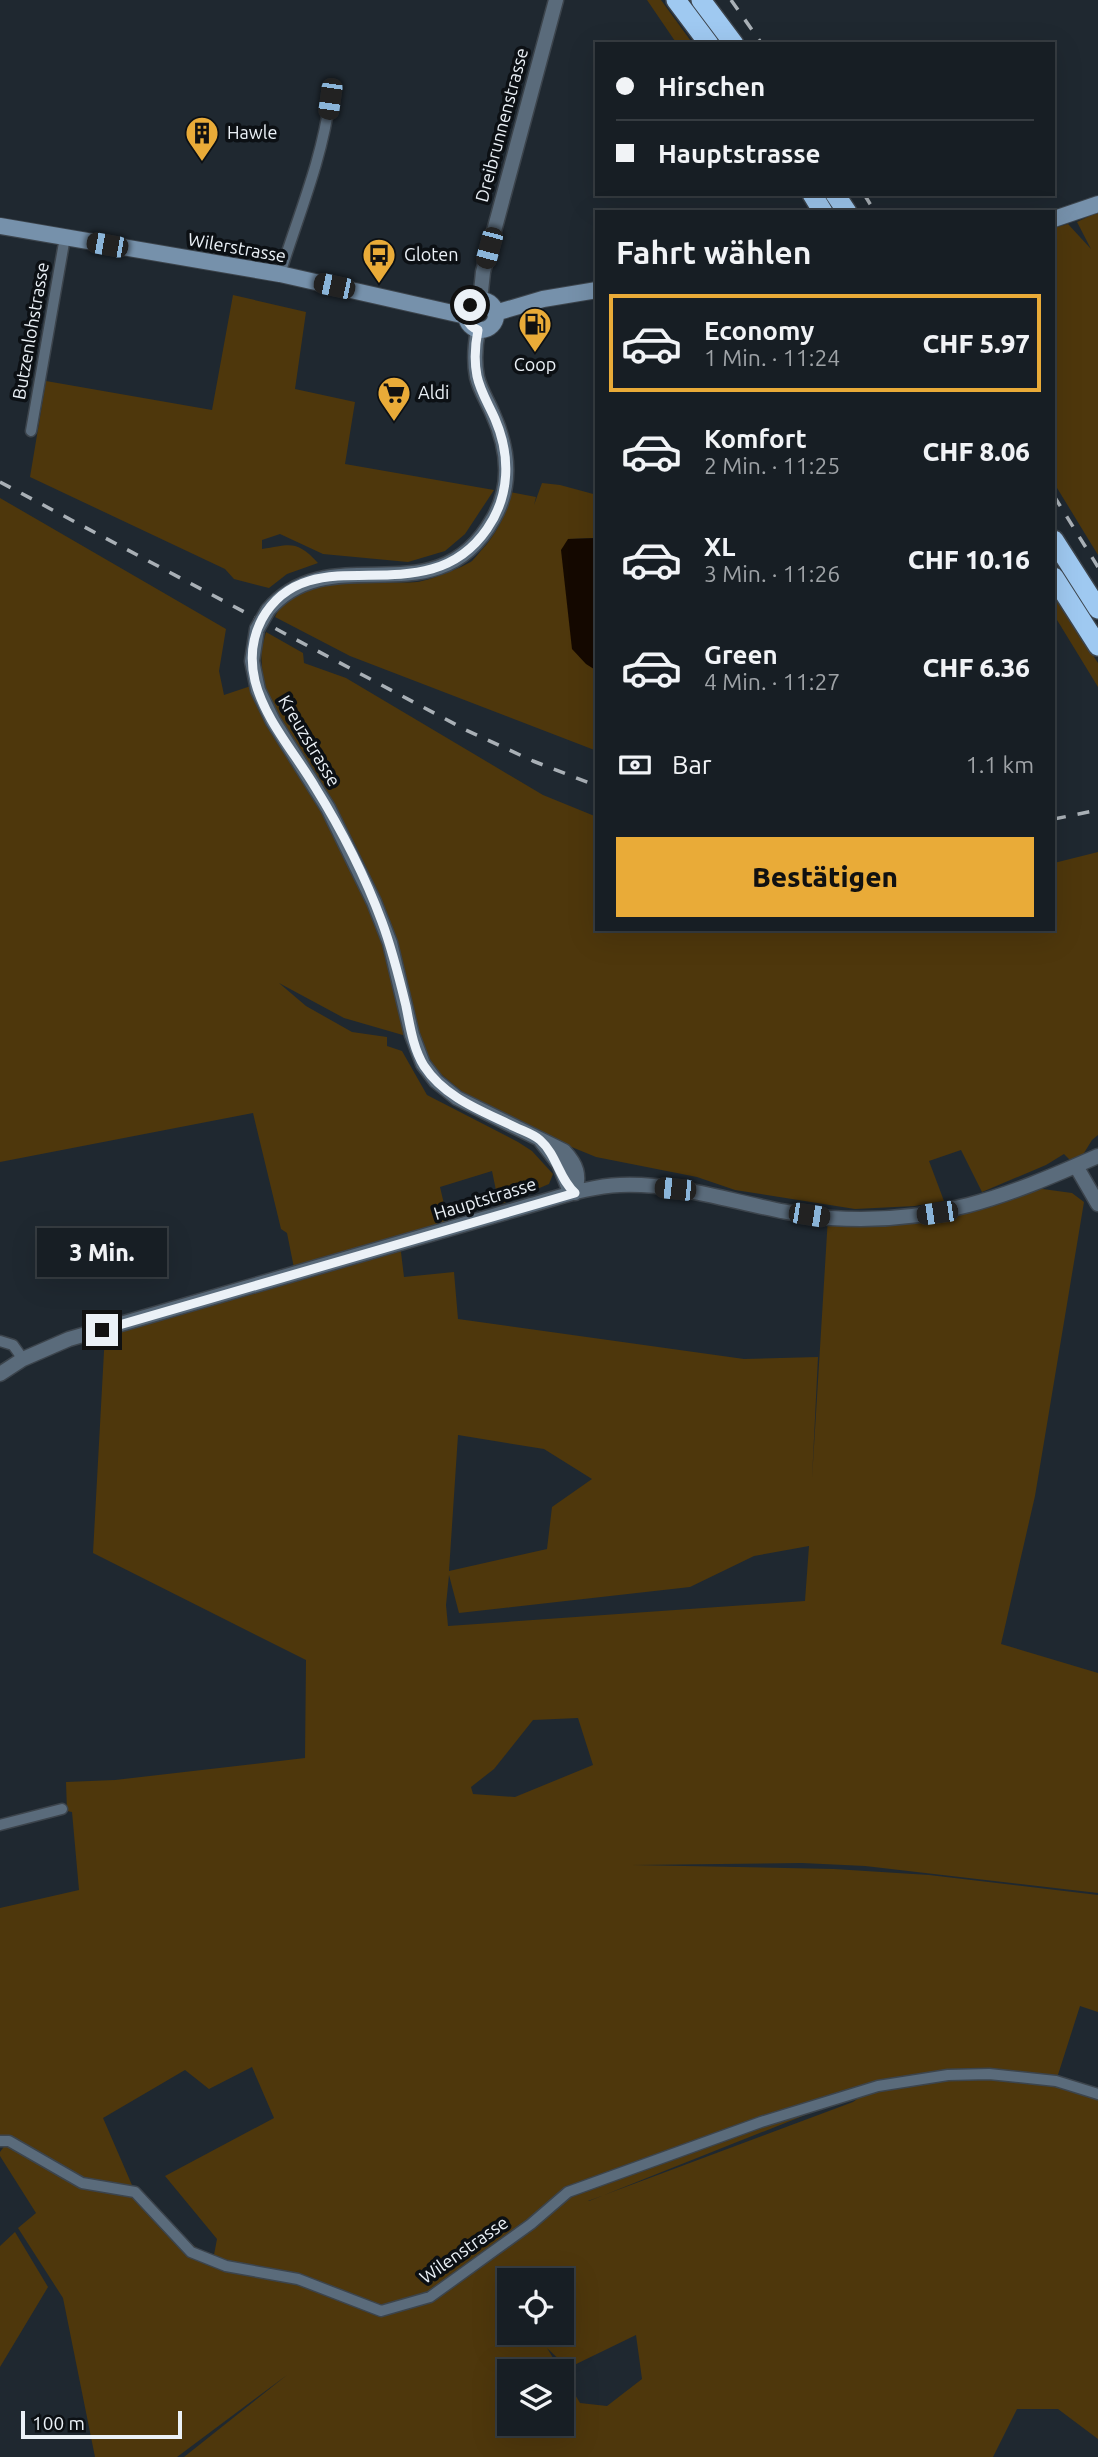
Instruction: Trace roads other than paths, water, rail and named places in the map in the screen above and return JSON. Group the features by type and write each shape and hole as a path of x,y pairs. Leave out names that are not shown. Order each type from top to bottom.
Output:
{"highway":[{"path":"676,0 708,42"},
{"path":"701,0 732,42"},
{"path":"1055,542 1098,610"},
{"path":"1055,579 1098,646"}],"main road":[{"path":"1055,219 1098,204"},
{"name":"Wilerstrasse","path":"0,226 280,274 466,316"},
{"path":"495,313 513,310 542,299 595,290"},
{"path":"480,301 492,305 495,313 492,324 486,329 478,330 470,326 466,316 470,305 480,301"}],"street":[{"name":"Dreibrunnenstrasse","path":"480,301 483,272 555,0"},
{"path":"280,274 318,160 326,132 330,99"},
{"name":"Butzenlohstrasse","path":"31,431 65,237"},
{"name":"Kreuzstrasse","path":"478,330 475,356 477,375 499,428 505,453 506,474 500,505 481,537 461,556 423,572 327,576 292,588 268,610 257,629 252,661 258,690 273,721 328,808 374,902 396,964 412,1035 423,1064 436,1081 457,1098 540,1140 559,1164 568,1186 575,1193"},
{"name":"Hauptstrasse","path":"0,1374 23,1359 69,1339 575,1193 621,1185 646,1186 828,1217 889,1219 966,1207 1028,1187 1098,1156"},
{"path":"1076,1166 1098,1204"},
{"path":"0,1341 13,1345 23,1359"},
{"path":"0,1825 62,1809"},
{"name":"Wilenstrasse","path":"0,2141 9,2141 82,2183 135,2192 191,2252 226,2266 298,2278 381,2311 430,2297 531,2224 568,2192 761,2122 878,2086 948,2075 989,2074 1056,2081 1098,2094"}],"railway":[{"path":"731,0 761,42"},
{"path":"865,196 874,210"},
{"path":"0,482 466,730 533,761 595,785"},
{"path":"1055,498 1098,567"},
{"path":"1055,819 1098,810"}],"place":[{"name":"Hawle","path":"202,163"},
{"name":"Gloten","path":"379,285"},
{"name":"Coop","path":"535,354"},
{"name":"Aldi","path":"394,423"}]}
